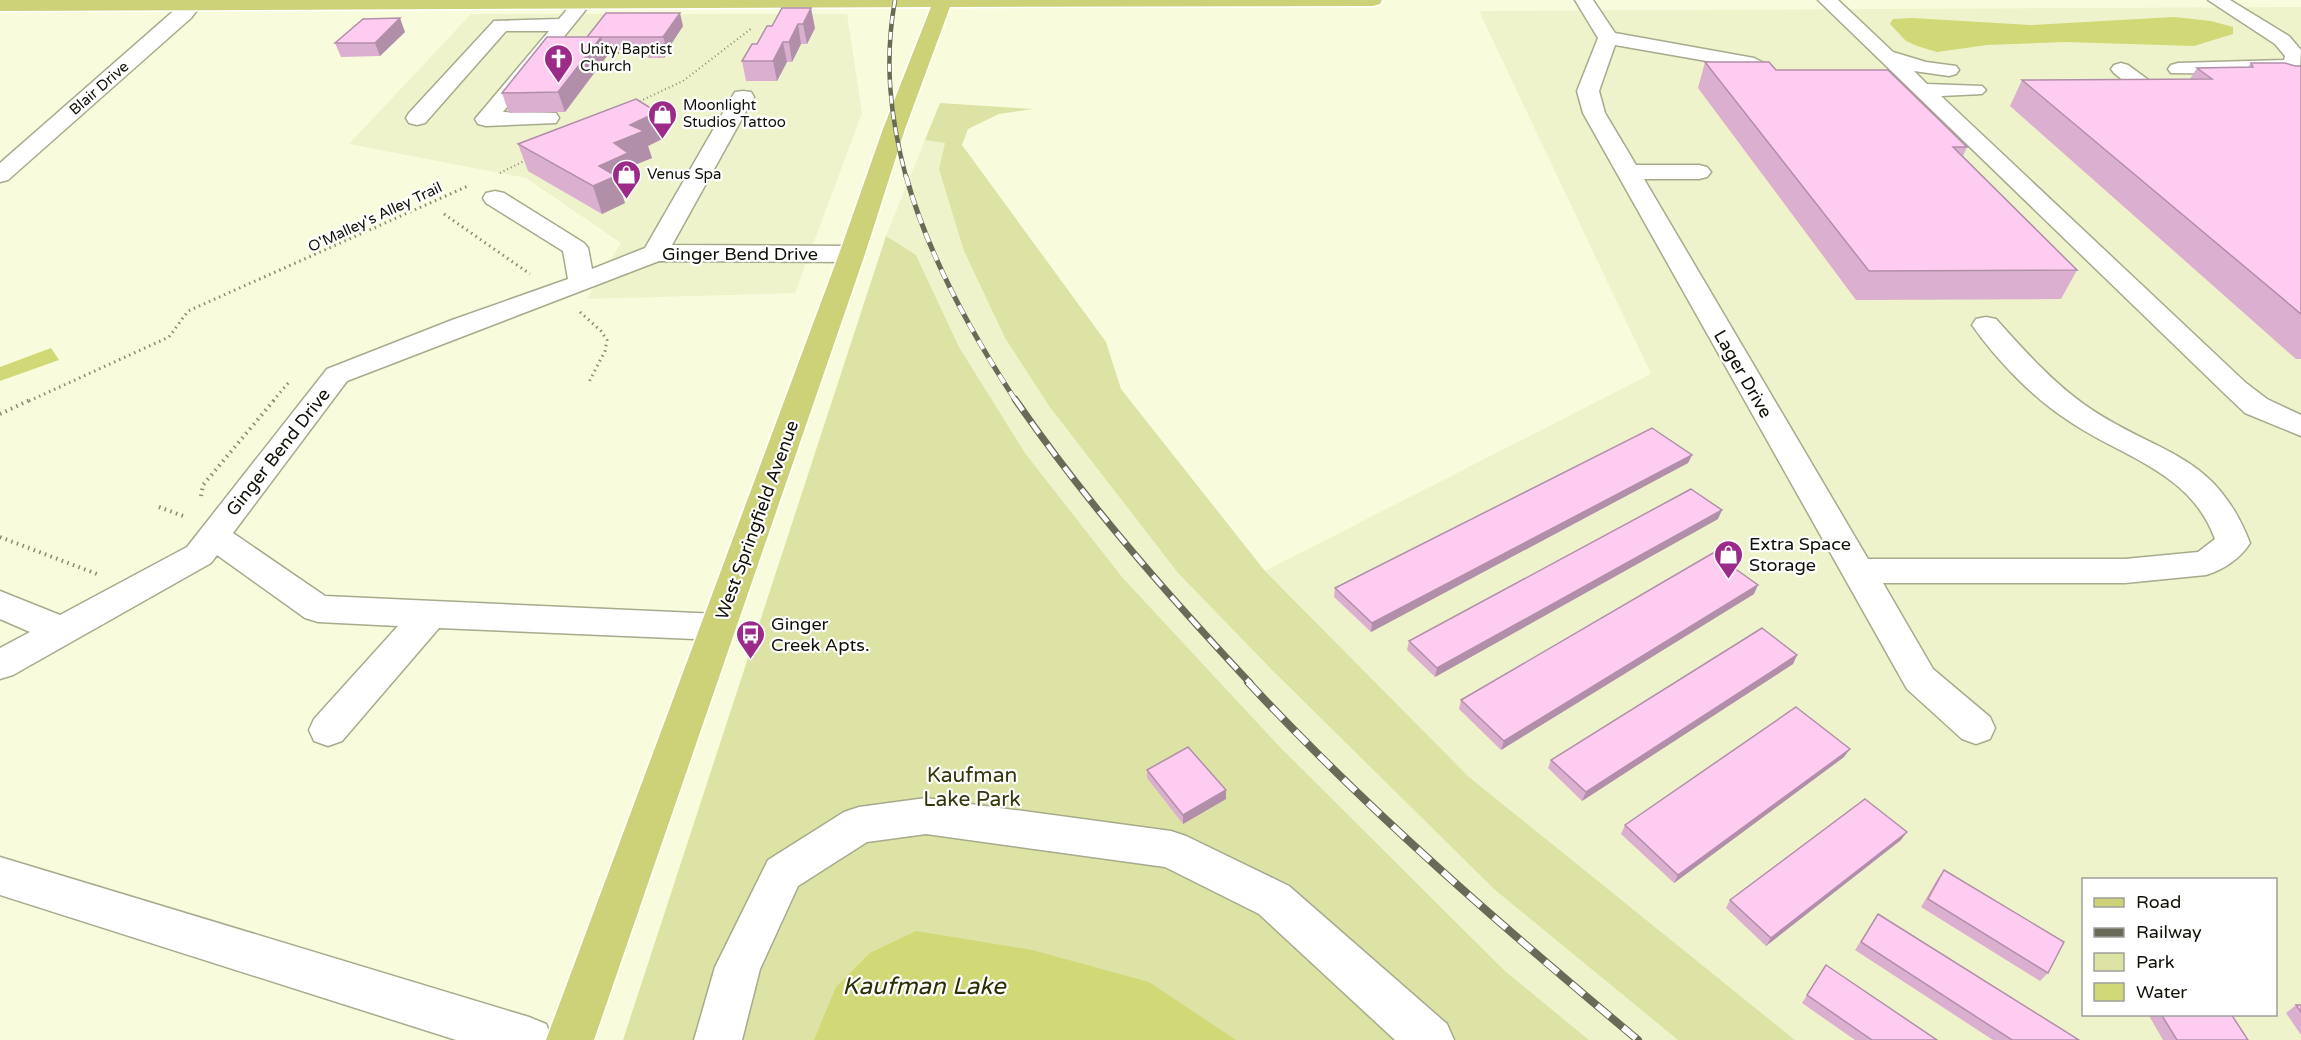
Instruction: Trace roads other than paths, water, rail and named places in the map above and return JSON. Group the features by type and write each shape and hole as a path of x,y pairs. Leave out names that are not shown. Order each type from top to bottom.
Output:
{"main road":[{"path":"0,5 645,0 1373,0"},
{"name":"West Springfield Avenue","path":"570,1040 852,254 894,129 942,1"}],"street":[{"path":"1584,0 1608,38 1747,62 1763,69 1788,93"},
{"path":"1827,0 2236,389 2256,406 2301,426"},
{"path":"2178,69 2279,68 2297,65 2295,55 2282,40 2217,0"},
{"name":"Blair Drive","path":"0,175 195,2"},
{"path":"548,118 486,119 583,2"},
{"path":"417,118 501,25 565,25"},
{"name":"Lager Drive","path":"1608,38 1588,91 1594,113 1920,679 1976,728"},
{"path":"1884,54 1924,68 1949,69"},
{"path":"2121,69 2151,91"},
{"path":"1922,90 1975,90"},
{"path":"655,253 743,97"},
{"path":"1627,172 1700,172"},
{"path":"486,190 575,248 580,296"},
{"name":"Ginger Bend Drive","path":"0,665 199,555 337,375 462,326 580,296 655,253 852,254"},
{"path":"1857,571 2125,571 2206,563 2233,543 2223,516 2200,487 2171,464 2075,412 2032,376 1986,325"},
{"path":"213,536 318,609 718,627"},
{"path":"0,604 62,631"},
{"path":"328,730 430,614"},
{"path":"718,1040 738,967 783,873 859,825 926,816 1171,849 1274,900 1430,1040"},
{"path":"0,876 530,1040"}],"water":[{"path":"2174,17 2211,21 2233,27 2233,34 2194,46 2065,42 1987,45 1937,52 1906,41 1890,24 1893,19 1912,18 2030,25"},
{"path":"51,348 59,360 0,381 0,367"},
{"name":"Kaufman Lake","path":"916,931 1032,950 1149,982 1236,1040 814,1040 836,987 870,953"}],"railway":[{"path":"895,0 890,45 890,89 896,133 906,177"},
{"path":"906,176 926,235 952,293 1016,401"},
{"path":"1015,399 1069,474 1127,546 1250,683"},
{"path":"1248,682 1294,730 1437,867 1638,1040"}],"place":[{"name":"Unity Baptist Church","path":"559,84"},
{"name":"Moonlight Studios Tattoo","path":"662,140"},
{"name":"Venus Spa","path":"626,200"},
{"name":"Extra Space Storage","path":"1728,580"},
{"name":"Ginger Creek Apts.","path":"750,660"}],"park label":[{"name":"Kaufman Lake Park","path":"972,787"}]}
